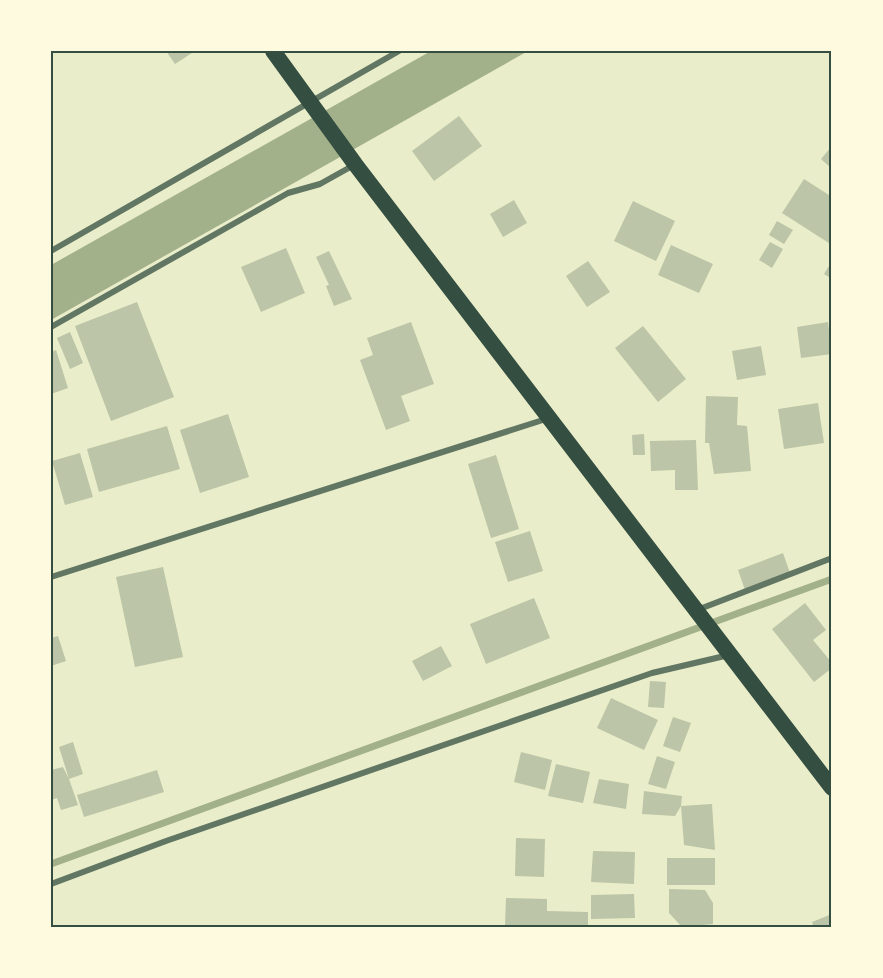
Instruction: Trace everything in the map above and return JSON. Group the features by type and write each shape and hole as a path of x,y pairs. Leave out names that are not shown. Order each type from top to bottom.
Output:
{"highway":[{"path":"273,51 352,161 832,788"}],"street":[{"path":"51,251 312,104 399,51"},
{"path":"51,327 288,193 320,184 352,161"},
{"path":"51,577 549,417"},
{"path":"697,611 832,558"},
{"path":"51,884 166,841 652,673 730,655"}],"shaded area":[{"path":"431,51 528,51 51,320 51,265"}],"building":[{"path":"166,51 195,51 175,64"},
{"path":"459,116 482,146 434,181 412,151"},
{"path":"832,146 832,169 821,159"},
{"path":"804,179 832,197 832,245 782,213"},
{"path":"514,200 527,223 503,237 490,214"},
{"path":"633,201 675,221 656,261 614,241"},
{"path":"777,221 793,230 784,244 769,235"},
{"path":"770,242 783,249 772,268 759,260"},
{"path":"671,245 713,264 699,293 658,275"},
{"path":"286,248 305,293 261,312 241,267"},
{"path":"329,251 352,299 334,306 326,286 329,285 316,257"},
{"path":"588,261 610,292 587,307 566,276"},
{"path":"832,261 832,279 824,274"},
{"path":"137,302 174,397 111,421 75,326"},
{"path":"411,322 434,384 401,396 410,421 386,430 360,360 373,355 367,338"},
{"path":"828,322 832,354 801,358 797,327"},
{"path":"643,326 686,379 658,402 615,348"},
{"path":"70,332 83,363 70,369 57,338"},
{"path":"761,346 766,375 737,380 732,351"},
{"path":"56,350 68,388 51,394 51,352"},
{"path":"706,396 738,397 737,425 747,426 751,471 714,474 709,443 705,443"},
{"path":"818,403 824,443 784,449 778,409"},
{"path":"228,414 249,477 200,493 180,430"},
{"path":"167,426 180,469 99,492 87,449"},
{"path":"644,434 645,455 633,455 632,435"},
{"path":"696,440 698,490 675,490 675,470 651,471 650,441"},
{"path":"80,453 93,497 65,505 52,461"},
{"path":"496,455 519,529 491,538 468,464"},
{"path":"530,531 543,571 508,582 495,542"},
{"path":"783,553 790,573 745,590 738,570"},
{"path":"163,567 183,657 135,667 116,577"},
{"path":"534,598 550,638 486,664 470,624"},
{"path":"805,603 826,630 813,640 832,663 832,668 814,682 772,629"},
{"path":"58,636 66,661 51,666 51,638"},
{"path":"441,646 452,666 423,681 412,661"},
{"path":"650,681 666,682 664,708 648,707"},
{"path":"611,698 658,720 644,750 597,728"},
{"path":"673,717 691,723 680,752 663,746"},
{"path":"73,742 83,774 69,779 59,747"},
{"path":"521,752 552,760 545,790 514,782"},
{"path":"657,756 675,762 666,789 648,784"},
{"path":"556,764 590,772 583,803 548,796"},
{"path":"63,767 78,805 61,810 57,798 51,800 51,770"},
{"path":"157,770 164,792 84,817 77,795"},
{"path":"599,779 629,784 626,809 593,803"},
{"path":"644,791 682,796 681,806 675,816 642,814"},
{"path":"712,804 715,850 684,845 681,806"},
{"path":"516,838 545,839 544,877 515,876"},
{"path":"593,851 635,852 634,884 591,882"},
{"path":"667,858 715,858 715,885 667,885"},
{"path":"669,889 705,890 713,903 713,924 682,927 669,913"},
{"path":"634,894 635,918 591,919 591,895"},
{"path":"506,898 547,899 547,911 588,912 588,927 505,926"},
{"path":"832,914 832,927 814,927 812,922"}],"waterway":[{"path":"51,864 832,579"}]}
